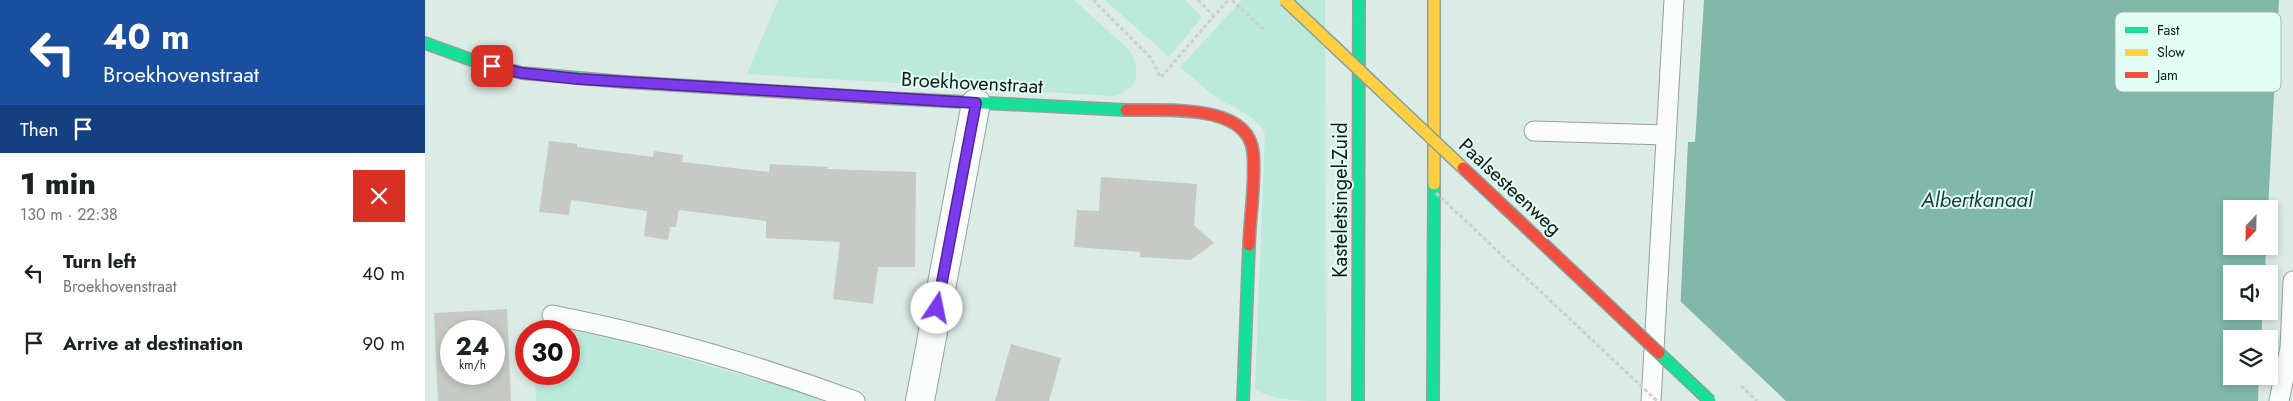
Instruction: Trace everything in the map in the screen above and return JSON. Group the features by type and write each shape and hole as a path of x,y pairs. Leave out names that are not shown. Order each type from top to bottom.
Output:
{"main road":[{"name":"Paalsesteenweg","path":"1285,0 1710,401"},
{"name":"Kasteletsingel-Zuid","path":"1358,401 1359,0"},
{"path":"1433,401 1434,0"},
{"name":"Broekhovenstraat","path":"425,43 477,62 522,73 579,79 976,103 1205,113 1229,119 1245,131 1251,144 1253,165 1243,401"}],"street":[{"path":"919,401 976,103"}],"lane":[{"path":"1651,401 1674,0"},
{"path":"1534,131 1665,135"},
{"path":"2279,401 2290,348 2293,282"},
{"path":"552,315 601,325 692,349 855,401"}],"path":[{"path":"1093,0 1151,58 1177,112"},
{"path":"1198,0 1213,14"},
{"path":"1160,78 1213,14 1228,0"},
{"path":"1232,0 1268,34"},
{"path":"1434,190 1657,401"}],"shaded area":[{"path":"778,0 1074,0 1128,49 1135,64 1135,78 1128,90 1113,96 747,74"},
{"path":"1105,0 1185,0 1202,17 1169,57"},
{"path":"1242,0 1325,0 1326,401 1279,398 1255,389 1265,132 1251,117 1218,98 1180,67"},
{"path":"580,329 805,393 824,401 536,401 535,385 580,385"}],"water":[{"name":"Albertkanaal","path":"1704,0 2279,0 2278,12 2115,12 2115,92 2274,92 2268,200 2223,200 2223,255 2266,255 2265,265 2223,265 2223,320 2262,320 2262,330 2223,330 2223,385 2259,385 2258,401 1676,401 1688,142 1695,142"}],"pier":[{"path":"1678,299 1786,401 1673,401"}],"building":[{"path":"549,141 577,144 577,147 653,157 654,151 683,155 682,162 769,172 770,164 828,167 827,169 916,172 915,267 878,267 873,304 833,299 840,242 766,238 766,221 679,210 676,227 670,227 668,240 644,236 647,211 571,200 569,215 539,212"},
{"path":"1101,177 1197,184 1194,225 1214,243 1191,260 1140,257 1140,252 1074,247 1077,210 1099,211"},
{"path":"507,309 511,401 438,401 434,313"},
{"path":"1011,344 1061,358 1049,401 995,401"}],"traffic: fast":[{"path":"1358,401 1359,0"},
{"path":"425,43 477,62 522,73 625,82"},
{"path":"885,98 1126,110"},
{"path":"1433,401 1434,184"},
{"path":"1243,401 1249,245"},
{"path":"1659,353 1710,401"}],"traffic: slow":[{"path":"1285,0 1463,168"},
{"path":"1434,0 1434,184"}],"traffic: jam":[{"path":"625,82 885,98"},
{"path":"1126,110 1181,111 1220,117 1236,124 1248,136 1254,163 1249,245"},
{"path":"1463,168 1659,353"}],"route":[{"path":"492,66 522,73 579,79 976,103 937,308"}]}
